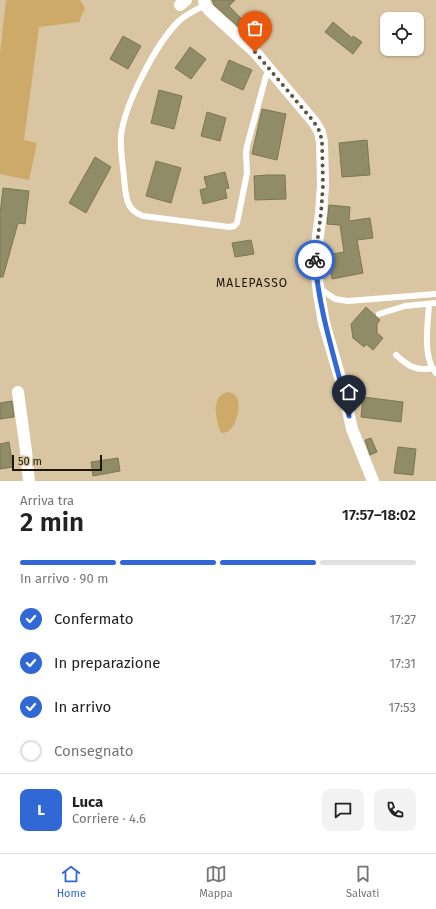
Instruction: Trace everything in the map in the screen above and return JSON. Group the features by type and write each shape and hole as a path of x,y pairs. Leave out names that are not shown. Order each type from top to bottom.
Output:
{"street":[{"path":"205,3 209,10 255,52 270,68 314,122 320,132 322,142 321,206 315,259 318,287 324,323 343,388 352,429 373,481"},
{"path":"18,392 29,481"}],"lane":[{"path":"205,3 187,15 171,29 156,52 136,90 124,122 121,134 121,147 127,199 131,209 136,214 230,227 237,223 247,173 247,146 266,76 270,68"},
{"path":"318,287 335,298 348,301 436,294"},
{"path":"396,355 409,366 417,369 434,370 428,356 429,304"},
{"path":"379,314 405,306 436,304"}],"shaded area":[{"path":"6,0 80,0 85,8 79,22 39,27 24,140 37,143 29,180 0,174 0,54"},
{"path":"227,392 236,397 239,408 233,426 230,430 221,433 217,422 216,404 218,399"}],"building":[{"path":"212,0 235,0 229,6 256,34 251,38 214,5"},
{"path":"333,22 352,38 353,36 362,42 353,54 325,32"},
{"path":"123,36 141,46 128,69 110,59"},
{"path":"190,47 206,59 191,79 175,68"},
{"path":"229,60 252,70 243,90 221,80"},
{"path":"159,90 182,96 174,129 151,123"},
{"path":"262,109 286,114 277,160 252,154"},
{"path":"207,112 226,118 220,141 201,136"},
{"path":"367,140 370,175 342,177 339,143"},
{"path":"95,157 111,167 86,213 69,203"},
{"path":"156,161 181,168 171,203 146,196"},
{"path":"225,172 229,188 225,189 227,198 203,204 200,190 207,188 204,177"},
{"path":"285,175 286,199 255,200 254,176"},
{"path":"3,188 29,191 25,224 18,223 3,277 0,277 0,214"},
{"path":"329,205 350,207 349,221 370,218 373,238 357,240 363,273 332,279 327,255 344,252 340,225 327,224"},
{"path":"251,240 254,254 235,257 232,243"},
{"path":"366,307 380,320 377,324 377,333 383,338 373,350 366,344 364,347 353,338 351,324"},
{"path":"363,397 403,402 401,422 361,417"},
{"path":"12,401 14,417 0,419 0,403"},
{"path":"371,438 377,452 370,455 365,440"},
{"path":"9,442 13,467 0,469 0,444"},
{"path":"398,447 416,449 413,475 394,473"},
{"path":"118,458 120,471 93,476 91,462"}],"way so far":[{"path":"255,52 314,122 320,132 322,142 323,185 315,260"}],"district":[{"name":"MALEPASSO","path":"252,283"}],"route":[{"path":"315,260 316,276 324,323 343,388 349,416"}]}
